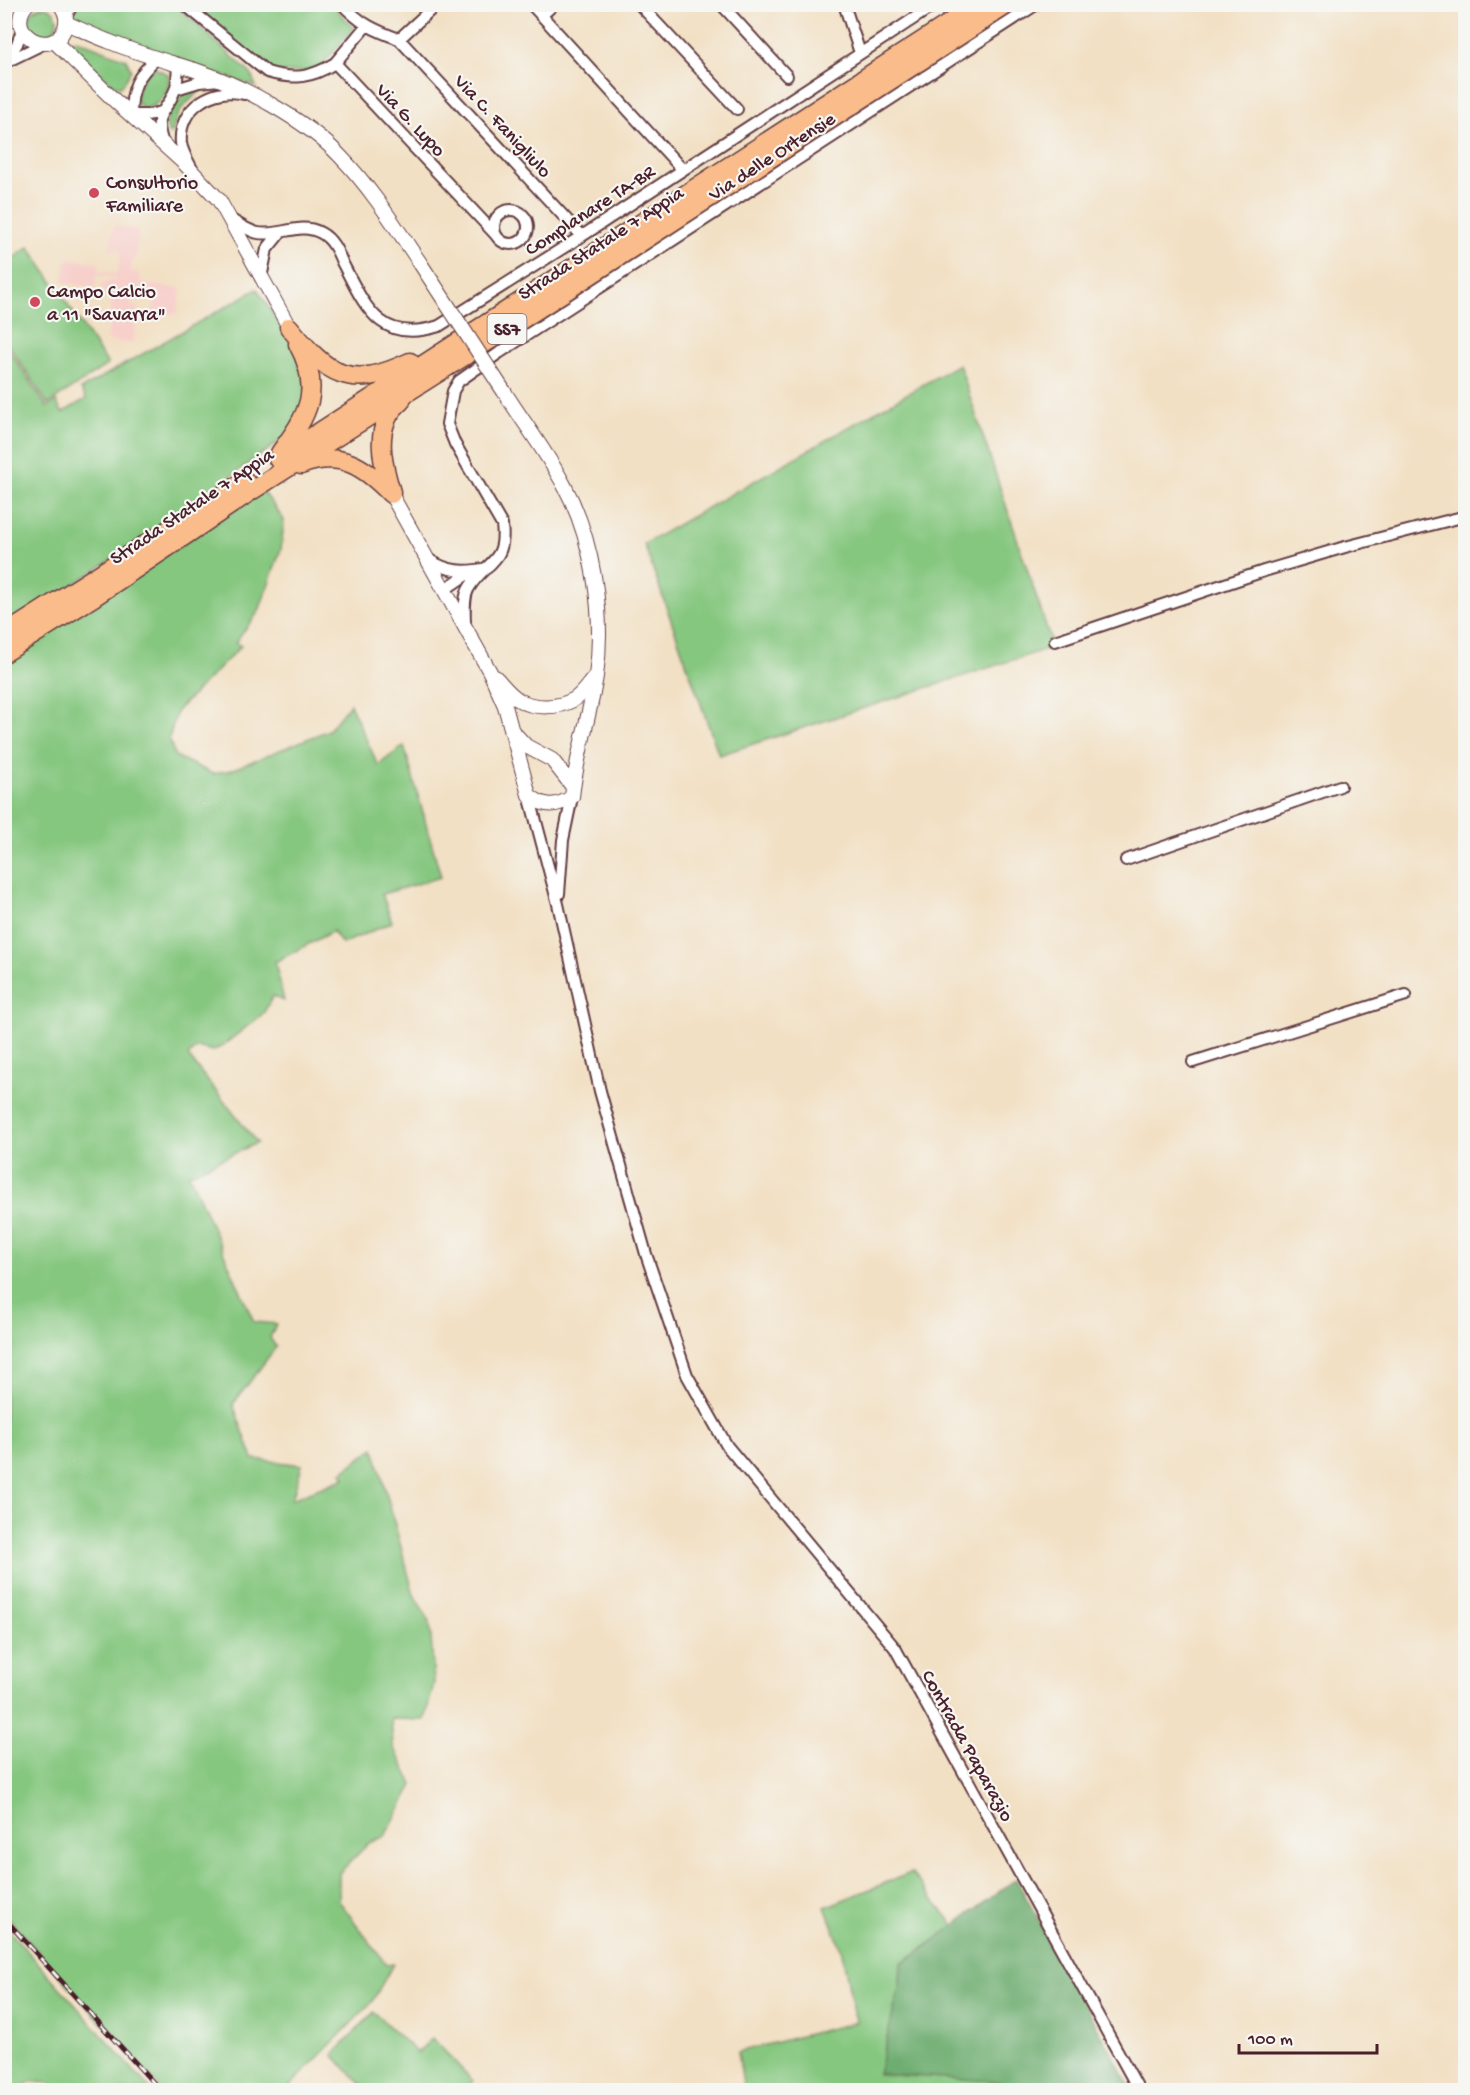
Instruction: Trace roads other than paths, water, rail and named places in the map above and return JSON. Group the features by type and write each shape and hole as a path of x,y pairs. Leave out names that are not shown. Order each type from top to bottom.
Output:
{"highway":[{"name":"Strada Statale 7 Appia","path":"4,635 978,4"},
{"name":"Strada Statale 7 Appia","path":"4,653 95,596 248,493 1008,4"},
{"path":"289,327 324,365 340,374 357,376 372,376 390,371 454,343"},
{"path":"272,463 301,425 308,407 311,385 304,356 289,327"},
{"path":"391,494 383,466 381,443 385,422 395,406 438,371"},
{"path":"248,493 268,485 299,466 329,459 345,461 360,467 391,494"}],"street":[{"path":"10,4 23,17 27,37 35,42 50,42 193,172 219,200 289,327"},
{"path":"184,4 267,72 284,77 301,77 335,63 366,26"},
{"path":"342,4 366,26 399,39 437,4"},
{"path":"531,4 682,170"},
{"path":"541,16 554,4"},
{"path":"639,4 737,109"},
{"path":"721,4 788,76"},
{"path":"844,4 860,53"},
{"name":"Complanare TA-BR","path":"268,239 291,229 312,229 323,234 333,243 369,312 393,328 410,332 425,331 439,326 582,236 936,4"},
{"name":"Via delle Ortensie","path":"473,577 498,558 502,546 502,525 455,444 447,424 453,391 459,381 1037,4"},
{"path":"5,63 50,42 64,30 66,12 109,42 220,80 259,98 311,131 339,155 369,188 420,263 564,485 586,538 599,632 596,675 563,840 558,904"},
{"path":"5,63 17,44 23,17"},
{"name":"Via C. Fanigliulo","path":"399,39 582,236"},
{"path":"131,115 131,98 135,84 141,73 157,58"},
{"name":"Via G. Lupo","path":"335,63 496,235"},
{"path":"163,145 159,131 161,112 176,89 178,65"},
{"path":"176,89 199,82 220,80"},
{"path":"193,172 181,144 183,124 190,111 204,99 220,92 233,91 259,98"},
{"path":"131,115 161,112"},
{"path":"230,218 268,239"},
{"path":"246,250 259,250 268,239"},
{"path":"261,279 268,239"},
{"path":"391,494 465,625 505,706 558,904"},
{"path":"1054,641 1264,571 1345,547 1466,516"},
{"path":"426,558 440,567 473,577"},
{"path":"444,590 457,580 473,577"},
{"path":"465,625 468,590 473,577"},
{"path":"490,672 518,700 536,706 555,706 573,700 585,690 596,675"},
{"path":"512,730 526,746 552,760 561,768 572,792"},
{"path":"1126,860 1340,786"},
{"path":"529,795 538,803 546,805 564,802 572,792"},
{"name":"Contrada Paparazio","path":"558,904 600,1091 646,1254 687,1375 727,1446 895,1648 1139,2091"},
{"path":"1193,1062 1406,995"}],"railway":[{"path":"4,1918 160,2090"}],"place":[{"name":"Consultorio Familiare","path":"94,193"},
{"name":"Campo Calcio a 11 \"Savarra\"","path":"35,302"}]}
